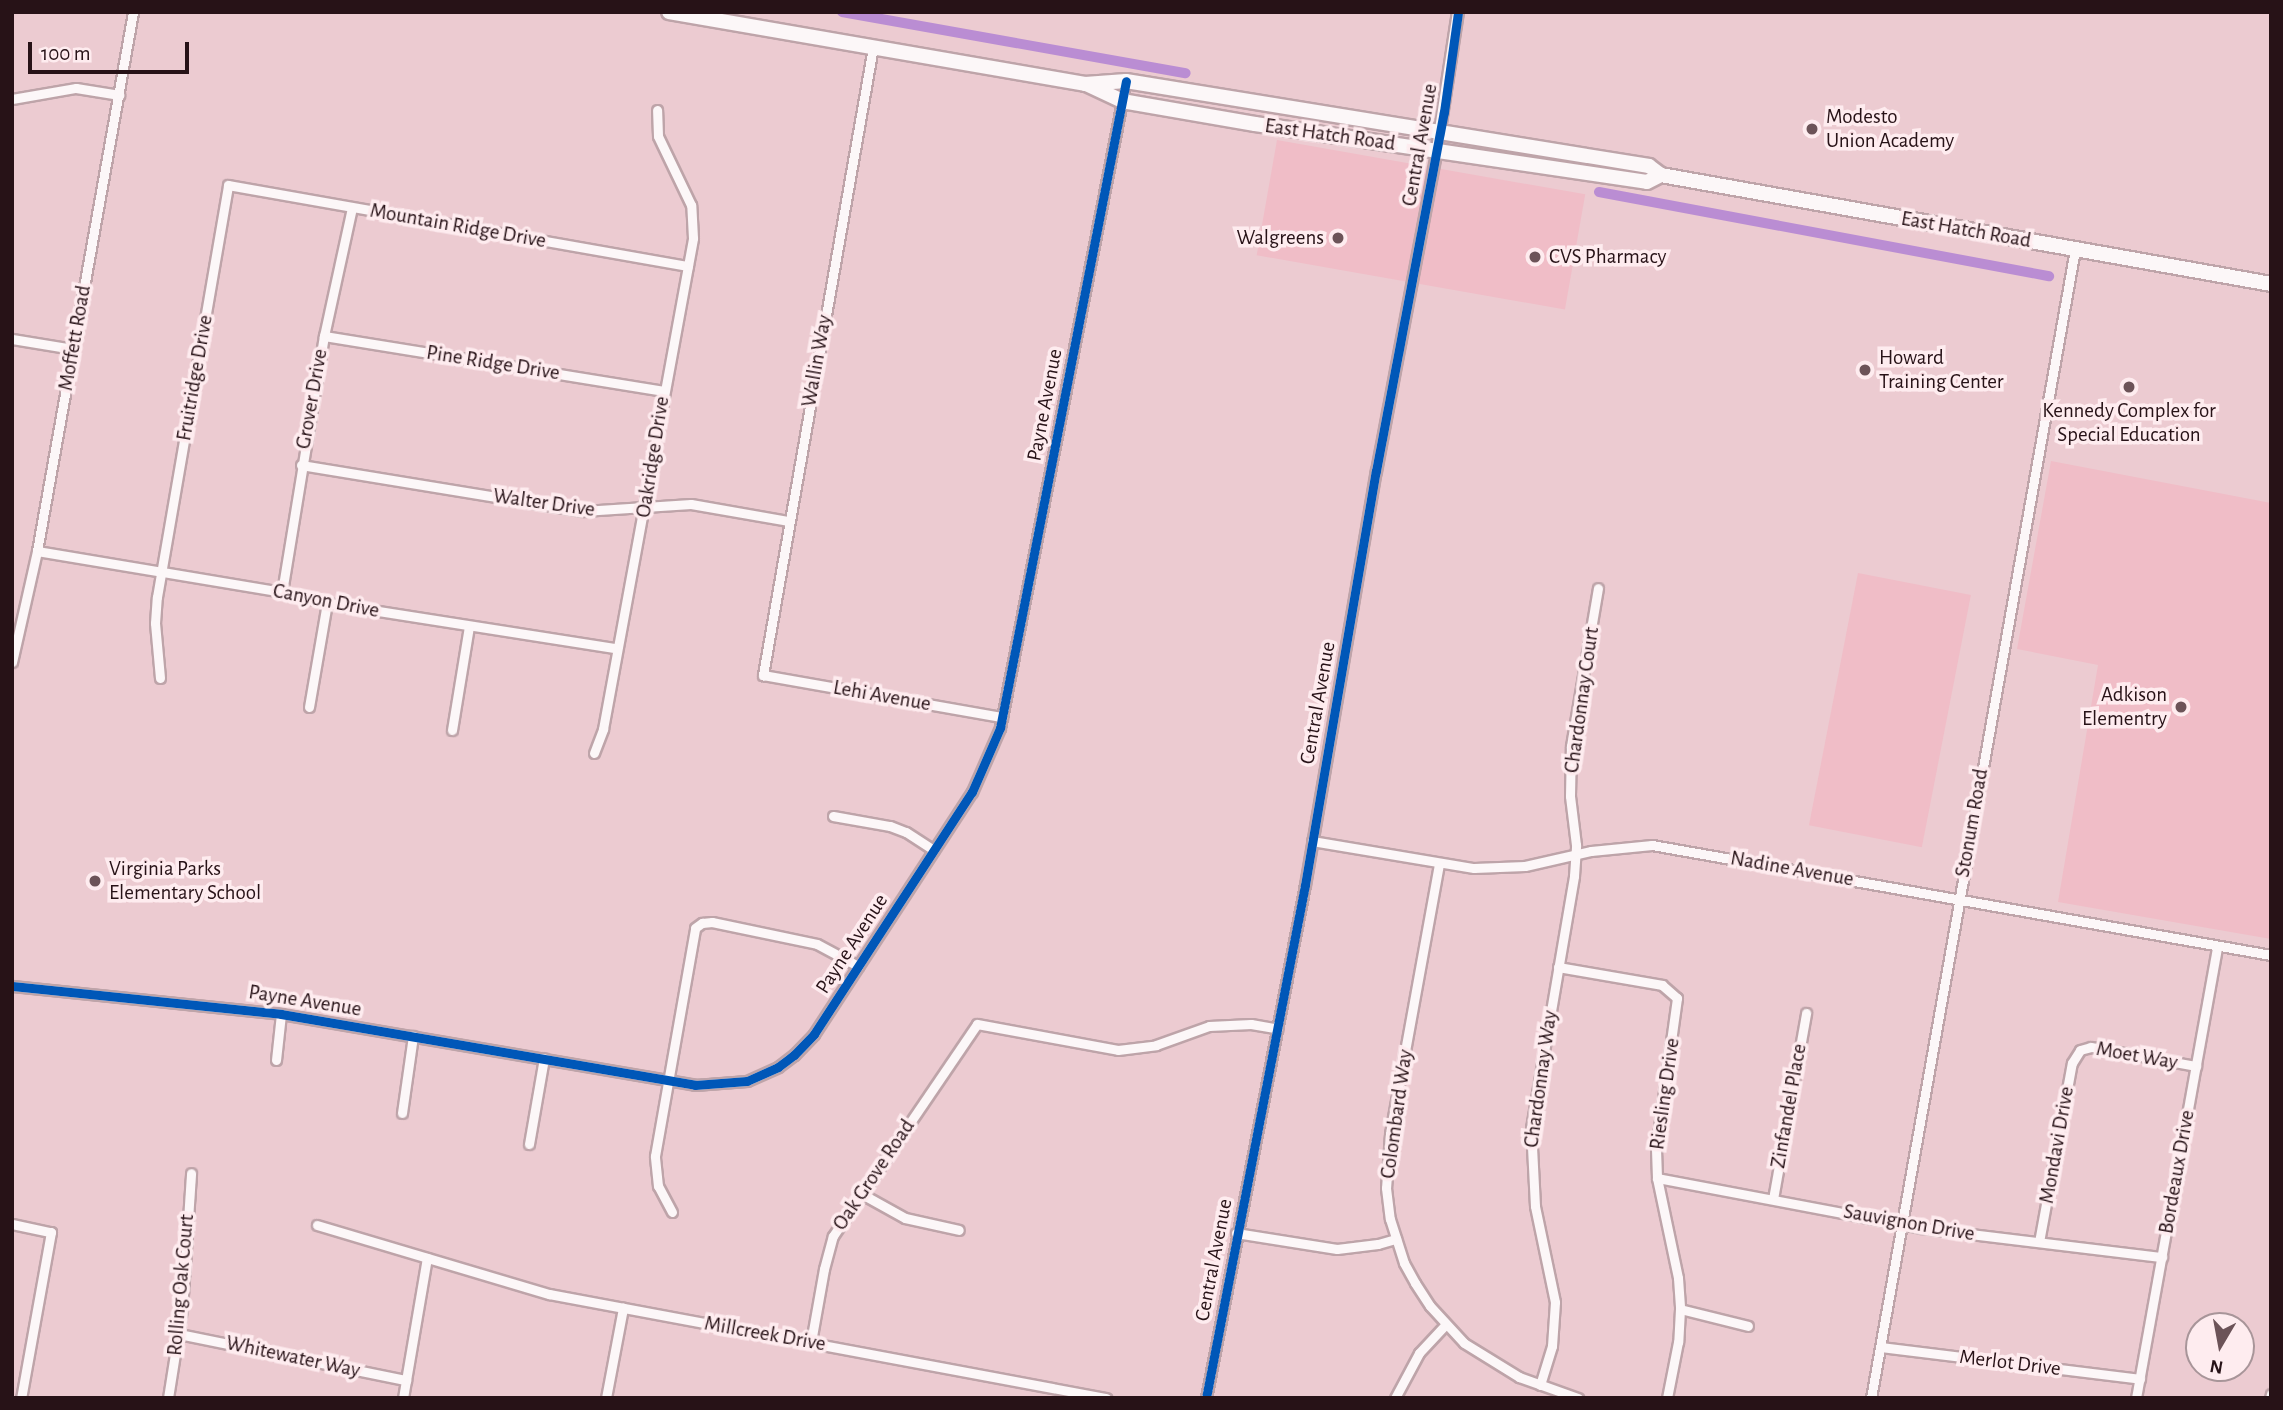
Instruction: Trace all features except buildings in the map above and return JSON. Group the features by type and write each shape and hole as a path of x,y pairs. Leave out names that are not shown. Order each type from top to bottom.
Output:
{"main road":[{"name":"East Hatch Road","path":"669,12 1085,84 1126,81 1649,166 1661,175 2271,284"},
{"name":"East Hatch Road","path":"1085,84 1122,101 1255,124 1647,182 1661,175"}],"street":[{"name":"Moffett Road","path":"12,662 16,615 37,551 133,12"},
{"name":"Central Avenue","path":"1206,1398 1236,1233 1278,1029 1376,471 1437,149 1458,12"},
{"name":"Wallin Way","path":"763,675 873,47"},
{"name":"Payne Avenue","path":"12,986 281,1014 695,1085 729,1084 762,1075 778,1067 814,1034 934,850 979,779 1002,717 1126,81"},
{"path":"12,99 57,89 119,95"},
{"name":"Oakridge Drive","path":"594,753 603,729 615,648 645,507 663,391 693,238 691,205 658,136 657,110"},
{"name":"Mountain Ridge Drive","path":"228,185 688,266"},
{"name":"Fruitridge Drive","path":"160,678 155,623 162,572 228,185"},
{"name":"Grover Drive","path":"282,592 324,335 352,208"},
{"name":"Stonum Road","path":"1871,1398 2075,249"},
{"name":"Pine Ridge Drive","path":"324,335 663,391"},
{"path":"12,339 73,349"},
{"name":"Walter Drive","path":"301,465 583,511 691,504 788,521"},
{"name":"Canyon Drive","path":"37,551 282,592 327,603 615,648"},
{"name":"Chardonnay Court","path":"1576,855 1570,796 1572,746 1598,588"},
{"path":"309,707 327,603"},
{"path":"452,730 469,626"},
{"name":"Lehi Avenue","path":"763,675 1002,717"},
{"path":"833,816 906,832 934,850"},
{"name":"Nadine Avenue","path":"1312,841 1438,864 1500,868 1614,847 1652,845 2271,956"},
{"name":"Chardonnay Way","path":"1540,1385 1552,1346 1555,1302 1535,1206 1531,1146 1536,1093 1576,855"},
{"name":"Colombard Way","path":"1438,864 1386,1161 1386,1188 1396,1239 1415,1283 1446,1325 1489,1361 1540,1385 1578,1398"},
{"path":"672,1212 658,1186 655,1156 671,1081 692,940 699,924 712,922 817,944 858,966"},
{"name":"Bordeaux Drive","path":"2136,1398 2217,946"},
{"name":"Riesling Drive","path":"1558,967 1662,985 1677,998 1657,1127 1657,1178 1674,1252 1680,1309 1678,1342 1667,1398"},
{"name":"Zinfandel Place","path":"1773,1199 1806,1013"},
{"path":"275,1060 281,1014"},
{"name":"Oak Grove Road","path":"811,1342 833,1236 977,1024 1118,1050 1156,1045 1209,1026 1251,1024 1278,1029"},
{"path":"402,1112 413,1035"},
{"name":"Moet Way","path":"2080,1050 2091,1047 2196,1066"},
{"name":"Mondavi Drive","path":"2039,1242 2072,1063 2080,1050"},
{"path":"529,1144 544,1058"},
{"name":"Rolling Oak Court","path":"168,1398 179,1334 191,1173"},
{"name":"Sauvignon Drive","path":"1657,1178 1902,1222 1921,1228 2162,1257"},
{"path":"860,1193 905,1218 958,1230"},
{"path":"12,1224 51,1232 21,1398"},
{"name":"Millcreek Drive","path":"317,1225 548,1294 811,1342 1064,1394 1106,1398"},
{"path":"1236,1233 1337,1249 1356,1248 1396,1239"},
{"path":"403,1398 428,1258"},
{"path":"606,1398 623,1308"},
{"path":"1680,1309 1748,1326"},
{"path":"1395,1398 1419,1353 1446,1325"},
{"name":"Whitewater Way","path":"179,1334 406,1380"},
{"name":"Merlot Drive","path":"1881,1348 2140,1379"}],"shaded area":[{"path":"1277,140 1585,194 1565,310 1257,255"},
{"name":"Adkison Elementry","path":"2051,461 2271,503 2271,939 2058,902 2098,665 2017,649"},
{"path":"1858,573 1971,595 1922,847 1809,825"}],"waterway":[{"path":"842,12 1186,73"},
{"path":"1599,192 2049,276"}],"cycle path":[{"path":"1206,1398 1305,885 1376,471 1444,112 1458,12"},
{"path":"12,986 281,1014 695,1085 747,1081 778,1067 794,1055 814,1034 972,792 1000,728 1126,81"}],"place":[{"name":"Modesto Union Academy","path":"1812,129"},
{"name":"Walgreens","path":"1338,238"},
{"name":"CVS Pharmacy","path":"1535,257"},
{"name":"Howard Training Center","path":"1865,370"},
{"name":"Kennedy Complex for Special Education","path":"2129,387"},
{"name":"Adkison Elementry","path":"2181,707"},
{"name":"Virginia Parks Elementary School","path":"95,881"}]}
